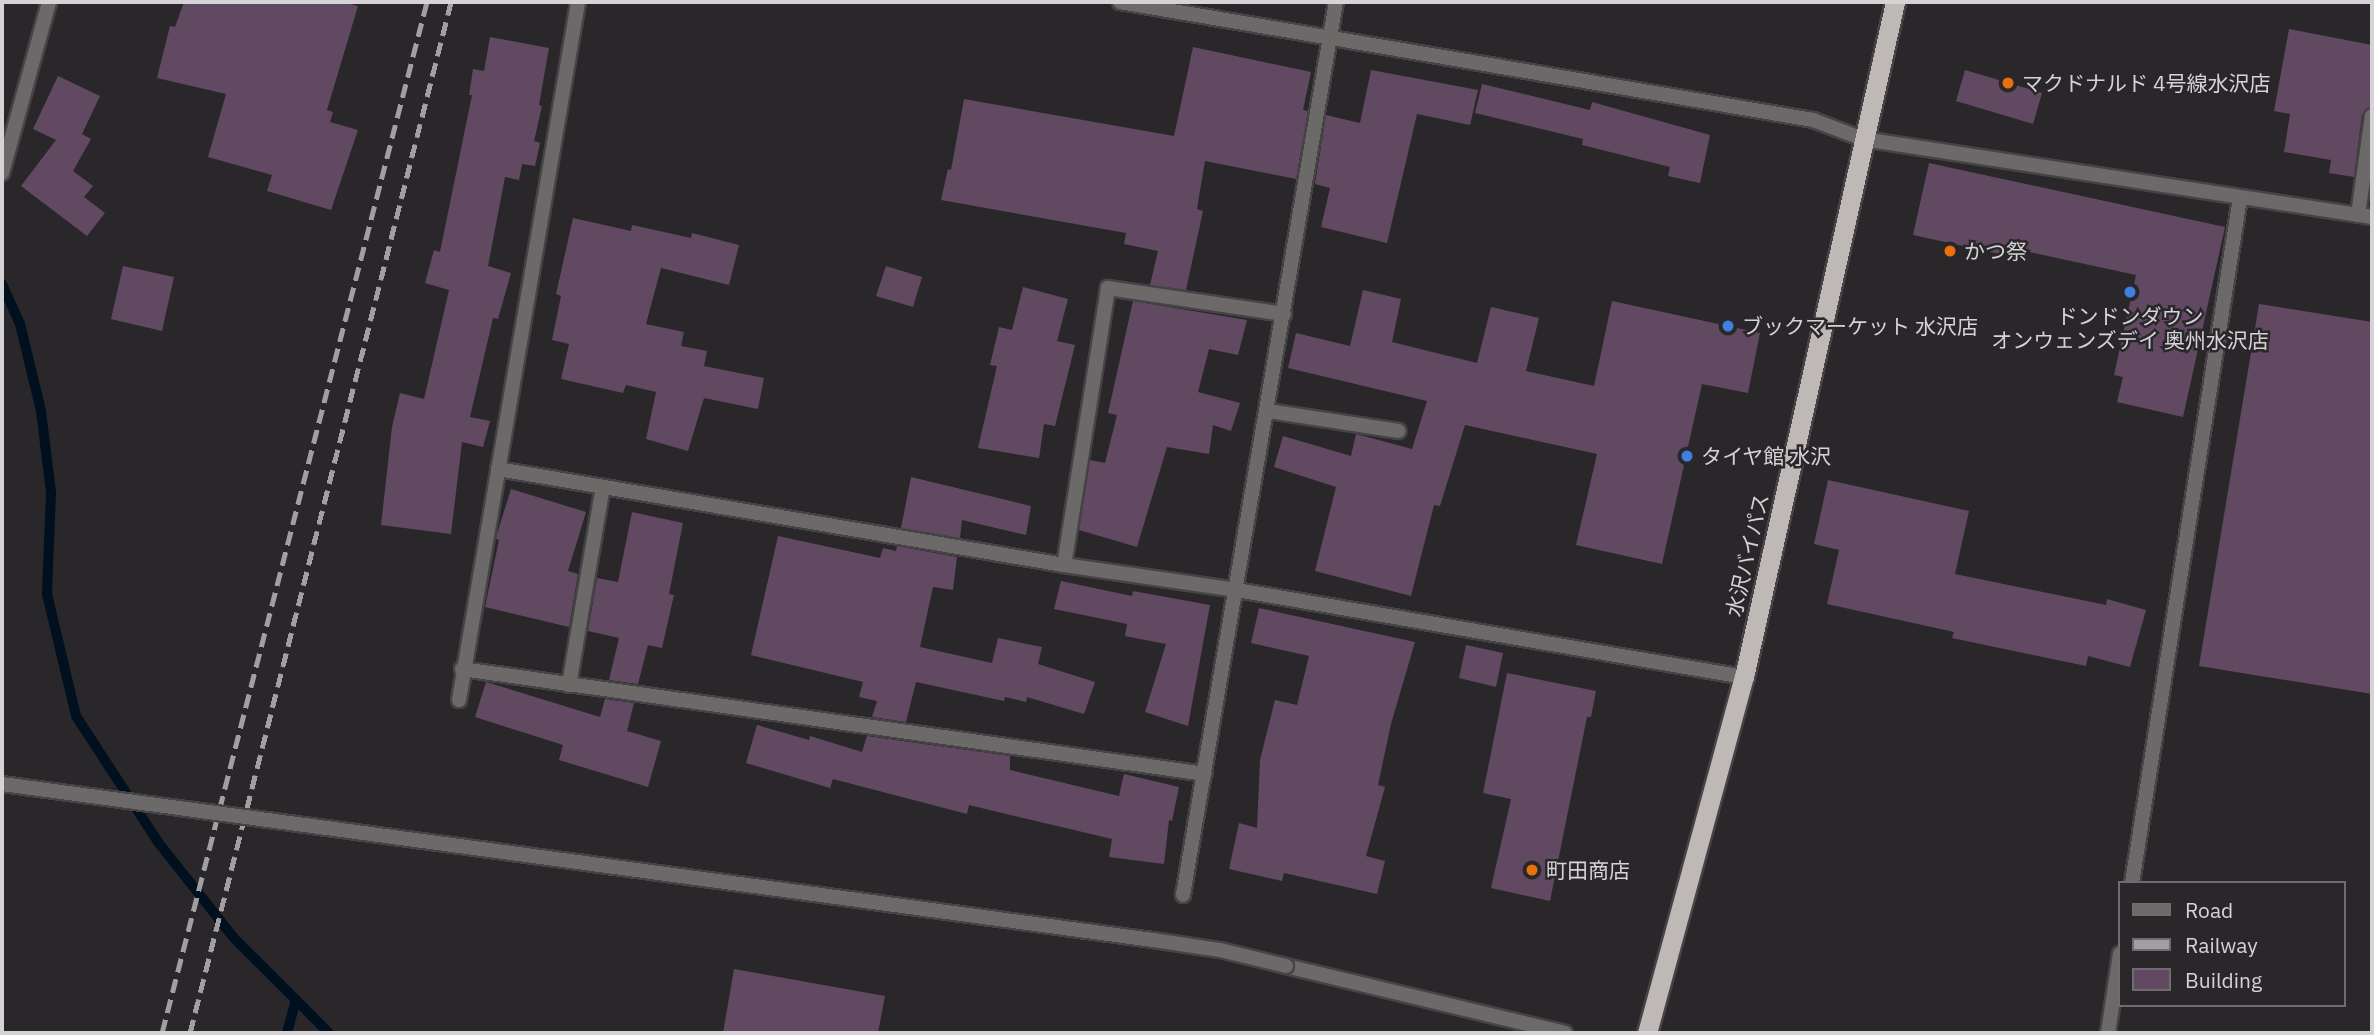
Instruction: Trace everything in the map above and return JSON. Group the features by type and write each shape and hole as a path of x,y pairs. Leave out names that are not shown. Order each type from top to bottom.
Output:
{"highway":[{"name":"水沢バイパス","path":"1647,1033 1744,677 1895,2"}],"street":[{"path":"2,173 49,2"},
{"path":"458,700 578,2"},
{"path":"1126,2 1331,40 1813,120 1863,139 2365,216 2372,116"},
{"path":"1183,895 1336,2"},
{"path":"2132,881 2240,198"},
{"path":"1063,565 1108,288 1284,314"},
{"path":"1268,411 1398,431"},
{"path":"498,469 1063,565 1237,590 1744,677"},
{"path":"569,685 603,487"},
{"path":"462,669 1205,774"},
{"path":"2,784 1220,950 1565,1033"},
{"path":"2108,1033 2118,967"}],"building":[{"path":"184,2 342,2 358,6 327,110 333,112 330,122 358,130 331,210 267,191 272,175 208,157 226,94 157,78 170,26 175,27"},
{"path":"2289,29 2372,45 2371,107 2362,115 2354,177 2329,173 2331,160 2284,152 2290,114 2274,111"},
{"path":"490,37 549,48 539,105 542,106 534,141 540,143 535,166 522,164 519,180 505,177 488,266 511,273 498,319 493,318 470,417 490,421 483,447 462,442 451,534 381,525 392,427 400,393 424,399 449,290 425,283 434,250 440,252 472,95 469,95 473,69 484,71"},
{"path":"1193,47 1311,72 1303,110 1308,111 1296,179 1205,161 1197,209 1203,211 1186,290 1150,285 1158,251 1124,244 1126,233 941,200 948,169 951,170 964,99 1174,136"},
{"path":"1371,70 1478,90 1470,125 1417,114 1387,243 1321,227 1330,188 1315,184 1326,115 1360,123"},
{"path":"1965,70 2042,93 2033,124 1956,101"},
{"path":"58,76 100,96 82,134 91,139 73,171 93,186 84,197 105,213 87,236 21,186 56,140 33,129"},
{"path":"1482,84 1590,110 1592,102 1710,135 1700,183 1668,176 1670,167 1582,145 1583,139 1475,113"},
{"path":"1929,163 2225,227 2183,417 2117,402 2123,377 2114,375 2136,275 2006,247 2004,255 1913,235"},
{"path":"573,218 631,231 632,225 691,238 692,233 739,245 729,285 661,268 646,324 684,332 681,346 707,351 704,366 764,378 758,409 704,398 688,451 646,439 656,392 626,385 623,393 561,379 569,344 552,340 561,296 556,294"},
{"path":"123,266 174,277 162,331 111,319"},
{"path":"886,266 922,277 913,307 876,296"},
{"path":"1023,287 1068,299 1057,341 1075,345 1055,426 1044,424 1039,458 978,448 997,366 990,365 999,327 1012,330"},
{"path":"1363,290 1401,299 1392,342 1477,363 1491,307 1539,318 1526,371 1594,386 1612,301 1760,333 1748,393 1702,384 1662,564 1576,545 1597,454 1465,425 1440,506 1434,505 1411,596 1315,571 1336,487 1274,467 1283,436 1351,456 1356,434 1412,449 1427,401 1288,368 1296,333 1350,346"},
{"path":"1133,301 1247,320 1238,355 1209,349 1198,392 1240,403 1231,431 1213,425 1209,454 1167,447 1137,547 1079,530 1090,460 1105,463 1117,415 1108,413"},
{"path":"2259,304 2372,322 2372,694 2199,666"},
{"path":"911,477 1031,506 1026,535 962,520 960,538 901,528"},
{"path":"1828,480 1969,511 1955,574 2106,605 2107,599 2146,610 2130,667 2088,656 2086,666 1952,638 1954,632 1827,604 1839,550 1814,544"},
{"path":"511,489 586,512 568,571 578,574 569,627 485,607 499,540 496,539 497,534"},
{"path":"632,512 683,523 669,594 674,595 662,648 648,645 638,684 609,680 619,638 588,631 597,578 618,582"},
{"path":"778,536 880,558 883,548 896,551 897,546 957,557 953,590 933,587 920,647 992,663 998,638 1042,647 1038,664 1095,682 1084,714 1027,697 1026,702 1005,697 1004,701 916,682 906,722 872,717 877,701 859,697 863,682 751,655"},
{"path":"1061,581 1132,596 1133,591 1210,605 1188,726 1145,712 1166,644 1125,636 1127,624 1054,609"},
{"path":"1259,608 1415,642 1391,724 1378,785 1385,787 1366,856 1385,861 1377,894 1284,873 1282,881 1229,869 1239,823 1257,828 1260,760 1275,700 1297,705 1309,656 1251,643"},
{"path":"1466,645 1503,653 1496,687 1459,678"},
{"path":"1507,673 1596,691 1591,717 1587,717 1550,901 1491,888 1511,799 1483,793"},
{"path":"486,682 600,717 605,699 634,703 627,731 661,741 648,787 559,760 563,745 475,717"},
{"path":"757,725 809,740 810,736 862,752 867,736 1010,756 1010,770 1119,796 1124,774 1179,787 1172,821 1169,820 1164,864 1109,857 1112,839 969,805 967,814 833,779 830,788 746,763"},
{"path":"734,969 885,996 878,1033 723,1033"}],"waterway":[{"path":"2,284 20,324 41,411 51,493 47,594 76,716 158,842 233,937 329,1033"},
{"path":"287,1033 296,1000"}],"railway":[{"path":"162,1033 427,2"},
{"path":"190,1033 451,2"}],"place":[{"name":"マクドナルド 4号線水沢店","path":"2008,83"},
{"name":"かつ祭","path":"1950,251"},
{"name":"ドンドンダウン オンウェンズデイ 奥州水沢店","path":"2130,292"},
{"name":"ブックマーケット 水沢店","path":"1728,326"},
{"name":"タイヤ館 水沢","path":"1687,456"},
{"name":"町田商店","path":"1532,870"}]}
